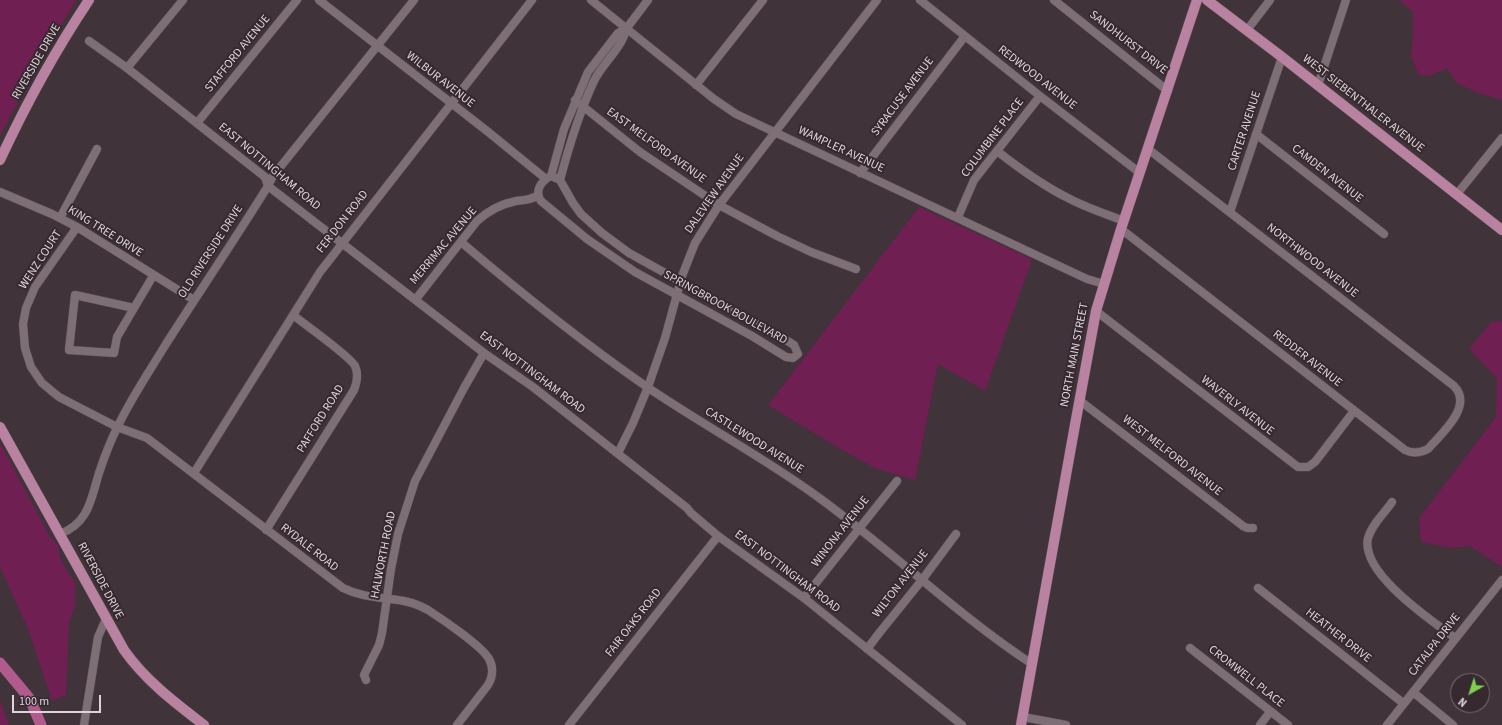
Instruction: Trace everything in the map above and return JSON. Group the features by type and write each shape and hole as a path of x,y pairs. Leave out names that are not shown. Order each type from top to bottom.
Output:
{"main road":[{"name":"RIVERSIDE DRIVE","path":"0,160 42,76 89,0"},
{"name":"NORTH MAIN STREET","path":"1022,721 1096,311 1197,0"},
{"name":"WEST SIEBENTHALER AVENUE","path":"1207,0 1318,85 1502,230"},
{"name":"RIVERSIDE DRIVE","path":"0,427 124,650 142,673 156,687 204,725"}],"street":[{"path":"127,68 183,0"},
{"name":"STAFFORD AVENUE","path":"197,123 297,0"},
{"name":"WILBUR AVENUE","path":"319,0 548,178"},
{"name":"OLD RIVERSIDE DRIVE","path":"60,534 78,523 89,507 103,461 128,405 273,176 414,0"},
{"name":"FER DON ROAD","path":"194,474 320,272 532,0"},
{"name":"WAMPLER AVENUE","path":"591,0 696,85 736,114 860,173 958,217 1086,279 1104,284"},
{"path":"548,178 560,180 571,140 583,106 600,70 625,37 626,29 648,0"},
{"path":"696,85 763,0"},
{"name":"DALEVIEW AVENUE","path":"618,453 648,387 680,282 695,243 719,205 877,0"},
{"name":"REDWOOD AVENUE","path":"920,0 1040,96 1140,172"},
{"name":"SANDHURST DRIVE","path":"1054,0 1168,91"},
{"path":"1247,30 1270,0"},
{"path":"1318,85 1346,0"},
{"path":"537,196 537,190 548,178 564,129 583,82 593,64 618,32 626,29"},
{"name":"SYRACUSE AVENUE","path":"860,173 965,36"},
{"name":"EAST NOTTINGHAM ROAD","path":"89,41 127,68 265,177 268,186 484,353 533,386 687,508 718,536 804,598 962,725"},
{"name":"CARTER AVENUE","path":"1230,212 1282,57"},
{"name":"COLUMBINE PLACE","path":"958,217 974,180 1040,96"},
{"name":"EAST MELFORD AVENUE","path":"575,100 640,152 719,205 777,236 811,252 856,269"},
{"name":"CAMDEN AVENUE","path":"1256,134 1384,234"},
{"path":"1457,194 1502,138"},
{"path":"60,218 97,149"},
{"name":"NORTHWOOD AVENUE","path":"1148,149 1454,386 1459,393"},
{"name":"REDDER AVENUE","path":"997,151 1021,170 1058,193 1123,225 1354,412 1405,450 1411,453 1421,453 1428,449 1457,414 1461,403 1459,393"},
{"name":"SPRINGBROOK BOULEVARD","path":"537,196 545,205 607,253 635,272 738,328 786,357 793,358 798,354 794,345 786,340 629,253 602,233 581,214 560,180"},
{"name":"KING TREE DRIVE","path":"0,192 77,227 153,276 194,300"},
{"name":"MERRIMAC AVENUE","path":"416,299 477,221 492,209 502,205 532,200 537,196"},
{"name":"WENZ COURT","path":"77,227 36,287 26,308 23,324 25,348 31,368 42,383 58,397 117,427"},
{"name":"CASTLEWOOD AVENUE","path":"460,242 550,316 648,387 789,476 860,528 922,580 1018,655 1032,664"},
{"path":"134,308 75,295 69,350 114,353 117,337 153,276"},
{"name":"WAVERLY AVENUE","path":"1096,311 1298,467 1308,467 1315,462 1354,412"},
{"name":"PAFFORD ROAD","path":"266,530 354,390 357,379 357,371 351,360 292,315"},
{"name":"HALWORTH ROAD","path":"366,680 364,675 376,651 382,633 398,534 415,481 484,353"},
{"name":"WEST MELFORD AVENUE","path":"1079,400 1243,526 1253,528"},
{"name":"RYDALE ROAD","path":"117,427 147,438 342,588 362,596 412,603 428,610 483,651 489,659 492,667 492,678 457,725"},
{"name":"WINONA AVENUE","path":"804,598 897,481"},
{"path":"1392,502 1375,523 1370,532 1368,543 1371,559 1381,574 1401,596 1455,638"},
{"name":"WILTON AVENUE","path":"867,649 922,580 956,534"},
{"name":"FAIR OAKS ROAD","path":"569,725 718,536"},
{"name":"CATALPA DRIVE","path":"1387,725 1502,580"},
{"name":"HEATHER DRIVE","path":"1258,588 1404,703"},
{"path":"84,725 98,637 106,620"},
{"name":"CROMWELL PLACE","path":"1190,648 1288,725"},
{"path":"1413,692 1453,725"},
{"path":"1260,725 1270,712"},
{"path":"1022,721 1066,725"}],"shaded area":[{"path":"0,0 76,0 31,76 0,136"},
{"path":"1399,0 1502,0 1502,100 1481,94 1456,83 1447,68 1430,76 1418,74 1411,55 1413,12"},
{"path":"919,207 1032,259 985,391 938,364 915,480 877,469 837,447 768,405"},
{"path":"1502,321 1502,567 1470,546 1451,548 1421,542 1419,518 1496,417 1497,378 1469,349 1491,322"},
{"path":"0,443 50,537 58,545 60,557 67,571 75,582 75,605 69,623 66,695 52,701 28,629 0,567"},
{"path":"0,701 1,703 9,725 0,725"}],"waterway":[{"path":"0,663 30,699 41,725"}]}
